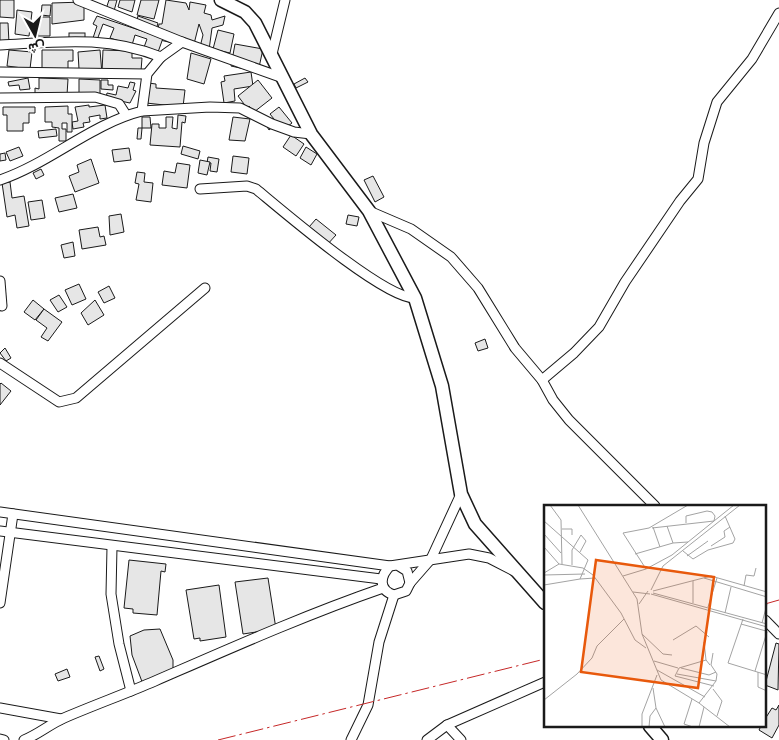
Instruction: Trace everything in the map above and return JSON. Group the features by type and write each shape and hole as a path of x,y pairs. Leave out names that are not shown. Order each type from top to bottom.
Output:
{"street":[{"path":"78,0 182,42 283,78"},
{"path":"221,0 250,16 272,54 311,134 369,211 416,298 442,386 462,494 475,524 544,602"},
{"path":"272,54 285,0"},
{"path":"542,380 574,353 599,327 625,282 698,179 704,143 716,102 752,59 779,13"},
{"path":"0,45 89,40 142,49 161,57"},
{"path":"142,111 147,74 161,57 182,42"},
{"path":"0,72 147,74"},
{"path":"0,98 95,98 119,104 126,115"},
{"path":"0,180 38,164 83,137 126,115 142,111 210,107 240,108 272,124 294,132 311,134"},
{"path":"200,188 247,186 256,189 333,252 393,292 406,298 416,298"},
{"path":"369,211 411,229 451,257 478,288 515,348 542,380 553,400 569,420 654,505"},
{"path":"0,280 2,306"},
{"path":"0,362 59,402 67,402 76,398 205,288"},
{"path":"394,595 406,591 430,560 462,494"},
{"path":"0,512 395,566 407,571 410,584"},
{"path":"0,603 13,514"},
{"path":"0,531 382,583 394,595"},
{"path":"112,547 112,594 118,644 131,691"},
{"path":"24,740 40,734 61,719 131,691 382,583 395,566 469,554 489,558 516,572"},
{"path":"351,740 368,704 379,642 394,595"},
{"path":"779,618 767,622 779,634"},
{"path":"426,740 447,724 544,682"},
{"path":"0,708 61,719"},
{"path":"447,724 462,740"},
{"path":"652,728 662,740"},
{"path":"0,739 4,740"}],"building":[{"path":"0,0 14,0 14,18 0,17"},
{"path":"109,0 117,0 114,11 106,9"},
{"path":"120,0 135,0 132,12 118,7"},
{"path":"141,0 159,0 154,19 137,15"},
{"path":"166,0 186,3 189,10 190,2 206,5 204,13 211,15 212,20 225,16 223,25 212,28 209,50 200,47 203,35 199,24 193,48 156,39 159,24 162,24"},
{"path":"84,2 84,20 52,24 52,3"},
{"path":"42,5 51,5 50,16 41,15"},
{"path":"17,10 32,12 29,36 15,34"},
{"path":"97,16 163,38 157,55 143,50 147,39 135,35 132,45 110,38 114,28 103,24 97,40 93,38 97,26 93,24"},
{"path":"138,16 158,23 156,30 136,23"},
{"path":"37,17 50,17 50,36 38,36"},
{"path":"0,23 8,23 9,43 0,43"},
{"path":"218,30 234,34 230,53 213,49"},
{"path":"69,33 85,33 85,39 69,39"},
{"path":"235,44 263,49 258,72 231,66"},
{"path":"9,50 32,52 30,69 7,66"},
{"path":"42,50 73,50 73,61 68,61 68,69 42,69"},
{"path":"100,50 102,74 92,74 92,69 79,69 78,52"},
{"path":"103,50 132,51 132,58 142,58 141,71 102,72"},
{"path":"191,53 211,59 204,84 187,79"},
{"path":"251,72 253,86 234,89 235,101 224,103 221,82 225,81 224,76"},
{"path":"28,78 30,89 20,90 19,85 9,86 8,82"},
{"path":"39,78 68,79 67,95 35,101 35,88 39,89"},
{"path":"305,78 308,82 296,88 294,84"},
{"path":"79,79 100,80 100,96 79,96"},
{"path":"101,80 108,80 108,85 113,85 113,90 101,89"},
{"path":"258,80 272,98 254,112 249,106 247,108 238,96"},
{"path":"130,82 135,83 133,90 136,91 130,103 106,98 107,93 116,95 118,86 128,88"},
{"path":"148,83 156,84 156,88 185,90 183,107 146,103"},
{"path":"89,105 89,107 105,105 107,118 100,119 100,115 89,117 90,122 83,123 84,127 73,129 72,122 78,121 75,107"},
{"path":"68,106 68,114 72,114 72,132 67,132 67,123 62,123 62,129 66,129 66,141 59,141 59,128 52,127 52,122 45,122 45,107"},
{"path":"3,107 35,107 35,113 29,113 29,123 23,123 23,131 7,131 7,115 3,115"},
{"path":"279,107 292,123 280,132 275,125 269,130 266,125 274,119 270,114"},
{"path":"178,115 186,116 185,123 182,122 180,147 150,145 152,124 159,124 159,128 166,128 166,117 173,117 172,128 177,129"},
{"path":"142,117 150,117 151,128 142,128"},
{"path":"233,117 250,119 245,141 229,140"},
{"path":"138,128 142,128 141,139 137,139"},
{"path":"56,129 57,136 39,138 38,131"},
{"path":"291,135 304,144 296,156 283,147"},
{"path":"183,146 200,151 198,159 181,154"},
{"path":"19,147 23,156 10,161 6,152"},
{"path":"306,147 317,154 311,165 300,158"},
{"path":"129,148 131,160 114,162 112,150"},
{"path":"5,153 6,160 0,161 0,154"},
{"path":"233,156 249,158 247,174 231,172"},
{"path":"208,157 219,159 217,172 210,171 211,163 207,163"},
{"path":"91,159 99,183 75,192 69,176 79,172 77,165"},
{"path":"200,160 210,162 207,175 198,173"},
{"path":"177,163 190,165 187,188 162,185 164,171 175,173"},
{"path":"41,169 44,175 36,179 33,173"},
{"path":"137,172 145,173 144,182 153,183 151,202 136,200 139,184 135,183"},
{"path":"373,176 384,197 375,202 364,180"},
{"path":"10,182 12,198 24,196 29,226 17,228 15,215 7,217 2,183"},
{"path":"73,194 77,208 59,212 55,198"},
{"path":"42,200 45,218 31,220 28,202"},
{"path":"121,214 124,232 110,235 109,216"},
{"path":"348,215 359,217 357,226 346,224"},
{"path":"316,219 336,235 326,246 312,235 315,231 309,227"},
{"path":"98,227 100,237 104,236 106,245 82,249 79,230"},
{"path":"73,242 75,256 64,258 61,245"},
{"path":"79,284 86,299 72,305 65,290"},
{"path":"109,286 115,298 104,303 98,292"},
{"path":"59,295 67,307 58,312 50,300"},
{"path":"33,300 44,309 35,320 24,312"},
{"path":"95,300 104,315 88,325 81,313"},
{"path":"44,309 62,322 48,341 41,337 47,328 36,320"},
{"path":"485,339 488,348 478,351 475,343"},
{"path":"5,348 11,358 6,361 0,353"},
{"path":"0,384 11,391 0,405"},
{"path":"129,560 166,564 165,572 161,571 157,615 133,613 133,609 124,608"},
{"path":"268,578 276,629 243,634 235,582"},
{"path":"219,585 226,637 200,641 200,638 194,639 186,590"},
{"path":"160,629 173,660 173,675 144,687 132,655 130,636 144,630"},
{"path":"776,643 779,644 778,690 766,685"},
{"path":"99,656 104,669 100,671 95,657"},
{"path":"67,669 70,677 58,681 55,674"},
{"path":"779,705 779,725 772,738 759,730 760,728 766,728 766,717 772,708 776,710"}],"power":[{"path":"766,604 779,600"},
{"path":"218,740 544,659"}]}
